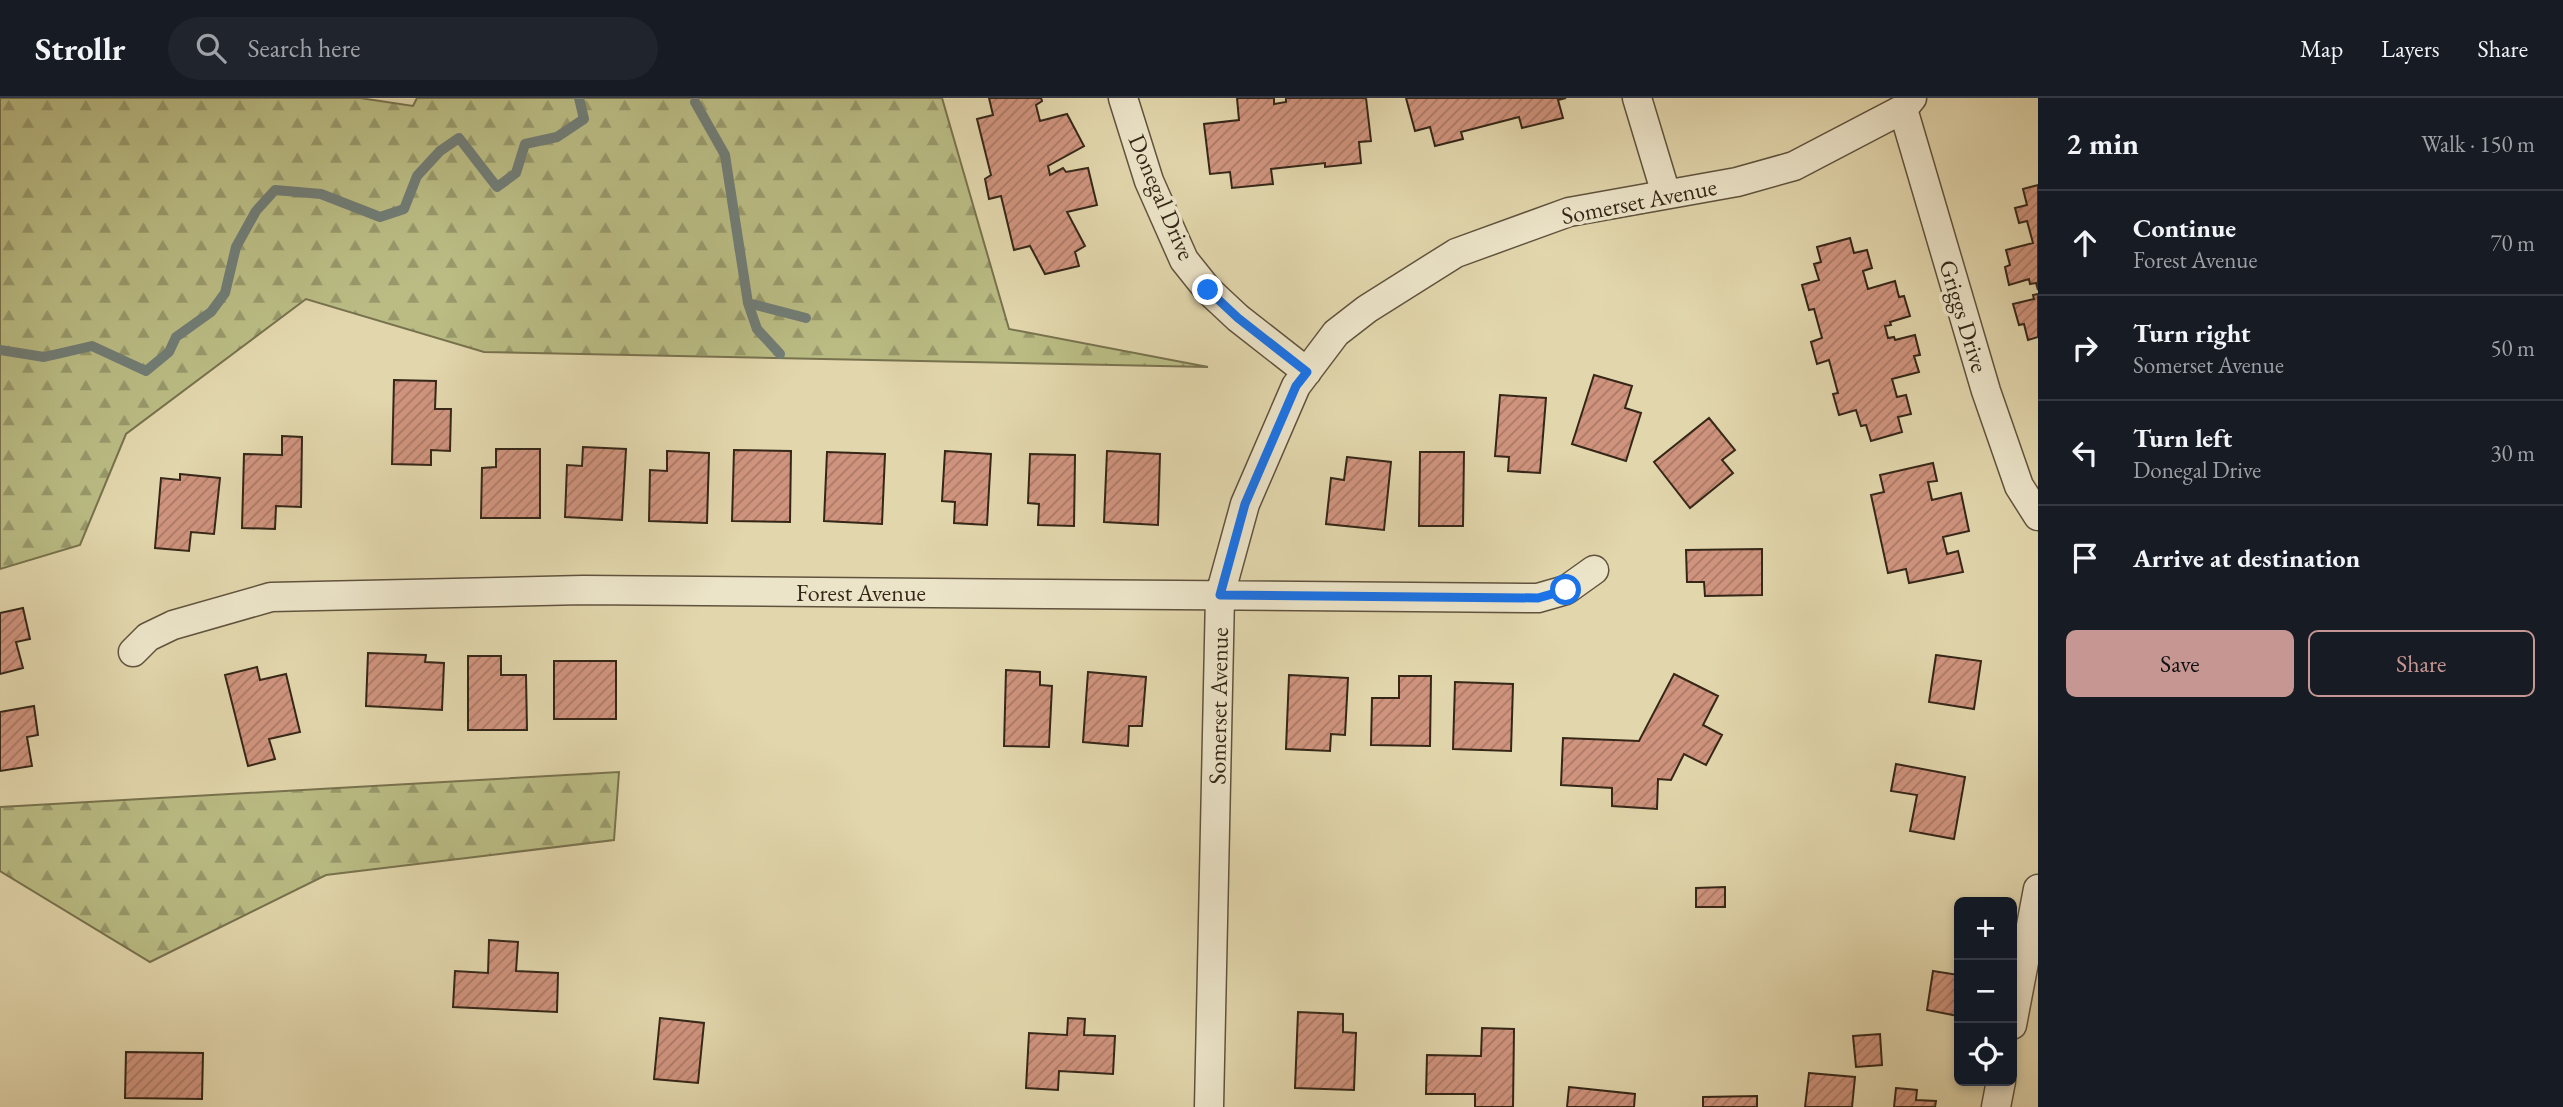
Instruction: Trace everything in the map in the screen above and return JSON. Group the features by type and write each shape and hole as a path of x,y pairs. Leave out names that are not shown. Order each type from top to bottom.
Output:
{"street":[{"name":"Donegal Drive","path":"1123,98 1149,181 1184,260 1208,290 1238,318 1307,372"},
{"path":"1637,98 1666,194"},
{"name":"Somerset Avenue","path":"1209,1107 1220,595 1245,504 1296,386 1336,333 1367,309 1456,253 1569,212 1737,182 1794,166 1907,104"},
{"name":"Griggs Drive","path":"1907,104 1986,391 2019,486 2038,516"},
{"name":"Forest Avenue","path":"133,652 148,637 173,625 271,597 583,590 1538,598 1566,590 1594,570"},
{"path":"2012,1023 2038,889"},
{"path":"1996,1107 2000,1086"}],"green space":[{"path":"0,98 360,98 413,106 417,98 942,98 1009,329 1208,367 484,352 306,299 126,434 80,545 0,569"},
{"path":"619,772 614,840 326,875 150,962 0,871 0,807"}],"building":[{"path":"989,98 1041,98 1042,101 1036,105 1040,121 1067,114 1084,146 1048,166 1050,175 1063,168 1066,172 1088,168 1097,205 1067,212 1085,246 1075,252 1079,266 1045,274 1030,246 1014,250 1001,196 989,199 985,179 991,175 977,119 993,115"},
{"path":"1237,98 1274,98 1274,104 1286,102 1286,98 1366,98 1371,141 1359,142 1361,163 1325,167 1325,163 1271,169 1273,184 1232,188 1230,172 1210,174 1204,124 1239,120"},
{"path":"1406,98 1566,98 1558,100 1563,118 1522,128 1519,117 1461,132 1463,139 1435,146 1430,127 1415,131"},
{"path":"2038,185 2038,290 2036,283 2030,284 2029,279 2009,285 2005,267 2010,265 2006,250 2033,243 2027,221 2019,223 2015,208 2027,205 2023,189"},
{"path":"1850,238 1854,253 1867,250 1872,268 1863,271 1868,289 1895,281 1899,297 1904,296 1910,316 1885,326 1888,338 1894,337 1895,340 1915,335 1920,355 1914,356 1919,372 1892,379 1897,397 1906,395 1911,414 1898,417 1902,432 1871,441 1866,425 1861,426 1856,410 1839,415 1833,394 1838,393 1829,360 1817,364 1811,342 1822,338 1814,309 1809,310 1802,285 1819,280 1814,264 1821,262 1817,247"},
{"path":"2038,294 2038,337 2028,340 2024,324 2019,325 2013,304 2034,299 2033,295"},
{"path":"1594,375 1632,386 1625,408 1641,413 1626,461 1572,444"},
{"path":"394,380 436,381 435,409 451,409 450,451 431,450 431,465 392,464"},
{"path":"1500,395 1546,398 1540,473 1508,471 1509,457 1495,456"},
{"path":"1709,418 1735,450 1722,460 1733,473 1690,508 1654,462"},
{"path":"282,436 302,437 301,507 276,506 275,529 242,528 244,454 282,455"},
{"path":"583,447 626,449 622,520 565,517 567,465 582,466"},
{"path":"496,449 540,449 540,518 481,518 482,468 496,467"},
{"path":"734,450 791,451 790,522 732,521"},
{"path":"667,451 709,453 707,523 649,521 650,470 667,471"},
{"path":"945,451 991,454 987,525 954,523 955,502 942,501"},
{"path":"1107,451 1160,454 1158,525 1104,522"},
{"path":"827,452 885,454 882,524 824,521"},
{"path":"1420,452 1464,452 1463,526 1419,526"},
{"path":"1030,454 1075,455 1074,526 1038,525 1039,504 1028,503"},
{"path":"1347,457 1391,462 1384,530 1326,524 1331,478 1344,480"},
{"path":"1933,463 1937,481 1928,482 1932,500 1961,493 1969,531 1943,537 1947,554 1958,551 1963,572 1909,583 1906,569 1888,573 1871,495 1884,492 1880,475"},
{"path":"180,474 220,478 214,534 191,532 189,551 155,548 161,478 180,480"},
{"path":"1762,549 1762,595 1705,596 1704,582 1687,582 1686,550"},
{"path":"23,608 30,639 16,642 23,668 0,674 0,613"},
{"path":"368,653 426,655 425,662 444,663 442,710 366,706"},
{"path":"1936,655 1981,661 1974,709 1929,702"},
{"path":"468,656 501,656 501,675 526,675 527,730 468,730"},
{"path":"554,661 616,661 616,719 554,719"},
{"path":"257,667 260,680 286,674 300,732 269,739 275,759 248,766 225,675"},
{"path":"1006,670 1040,672 1040,685 1052,686 1049,747 1004,746"},
{"path":"1088,672 1146,677 1142,726 1129,726 1128,746 1083,742"},
{"path":"1674,674 1718,696 1703,725 1722,735 1706,765 1684,754 1671,780 1658,779 1657,809 1612,806 1612,788 1561,785 1563,738 1639,741"},
{"path":"1289,675 1348,678 1345,735 1331,734 1330,751 1286,749"},
{"path":"1399,676 1431,676 1430,746 1371,745 1372,698 1399,698"},
{"path":"1455,682 1513,684 1511,751 1453,749"},
{"path":"34,706 38,735 27,737 32,766 0,771 0,712"},
{"path":"1896,764 1965,777 1954,839 1910,831 1917,795 1891,791"},
{"path":"1725,887 1725,907 1696,907 1696,888"},
{"path":"489,940 518,942 516,971 558,973 557,1012 453,1007 455,971 488,973"},
{"path":"1933,971 1954,974 1954,1015 1927,1010"},
{"path":"1298,1012 1343,1014 1343,1032 1356,1033 1354,1090 1295,1088"},
{"path":"660,1018 704,1023 698,1083 654,1079"},
{"path":"1068,1018 1085,1019 1084,1035 1115,1036 1113,1074 1059,1071 1058,1090 1026,1088 1029,1033 1067,1035"},
{"path":"1482,1028 1514,1029 1513,1107 1475,1107 1475,1094 1426,1094 1427,1055 1481,1056"},
{"path":"1880,1034 1882,1065 1856,1067 1853,1036"},
{"path":"126,1052 203,1053 202,1099 125,1098"},
{"path":"1809,1073 1855,1077 1852,1107 1805,1107"},
{"path":"1569,1087 1635,1094 1634,1107 1567,1107"},
{"path":"1896,1088 1917,1090 1916,1100 1936,1101 1935,1107 1894,1107"},
{"path":"1757,1096 1757,1107 1703,1107 1703,1097"}],"waterway":[{"path":"0,350 44,357 92,346 146,371 169,352 176,337 211,312 225,293 236,247 256,211 275,190 321,194 380,217 404,209 417,176 440,151 459,138 497,187 516,173 525,144 557,137 584,119 579,98"},
{"path":"695,102 725,155 748,303 757,329 780,354"},
{"path":"748,303 806,318"}],"route":[{"path":"1208,290 1238,318 1307,372 1296,386 1245,504 1220,595 1538,598 1566,590"}]}
